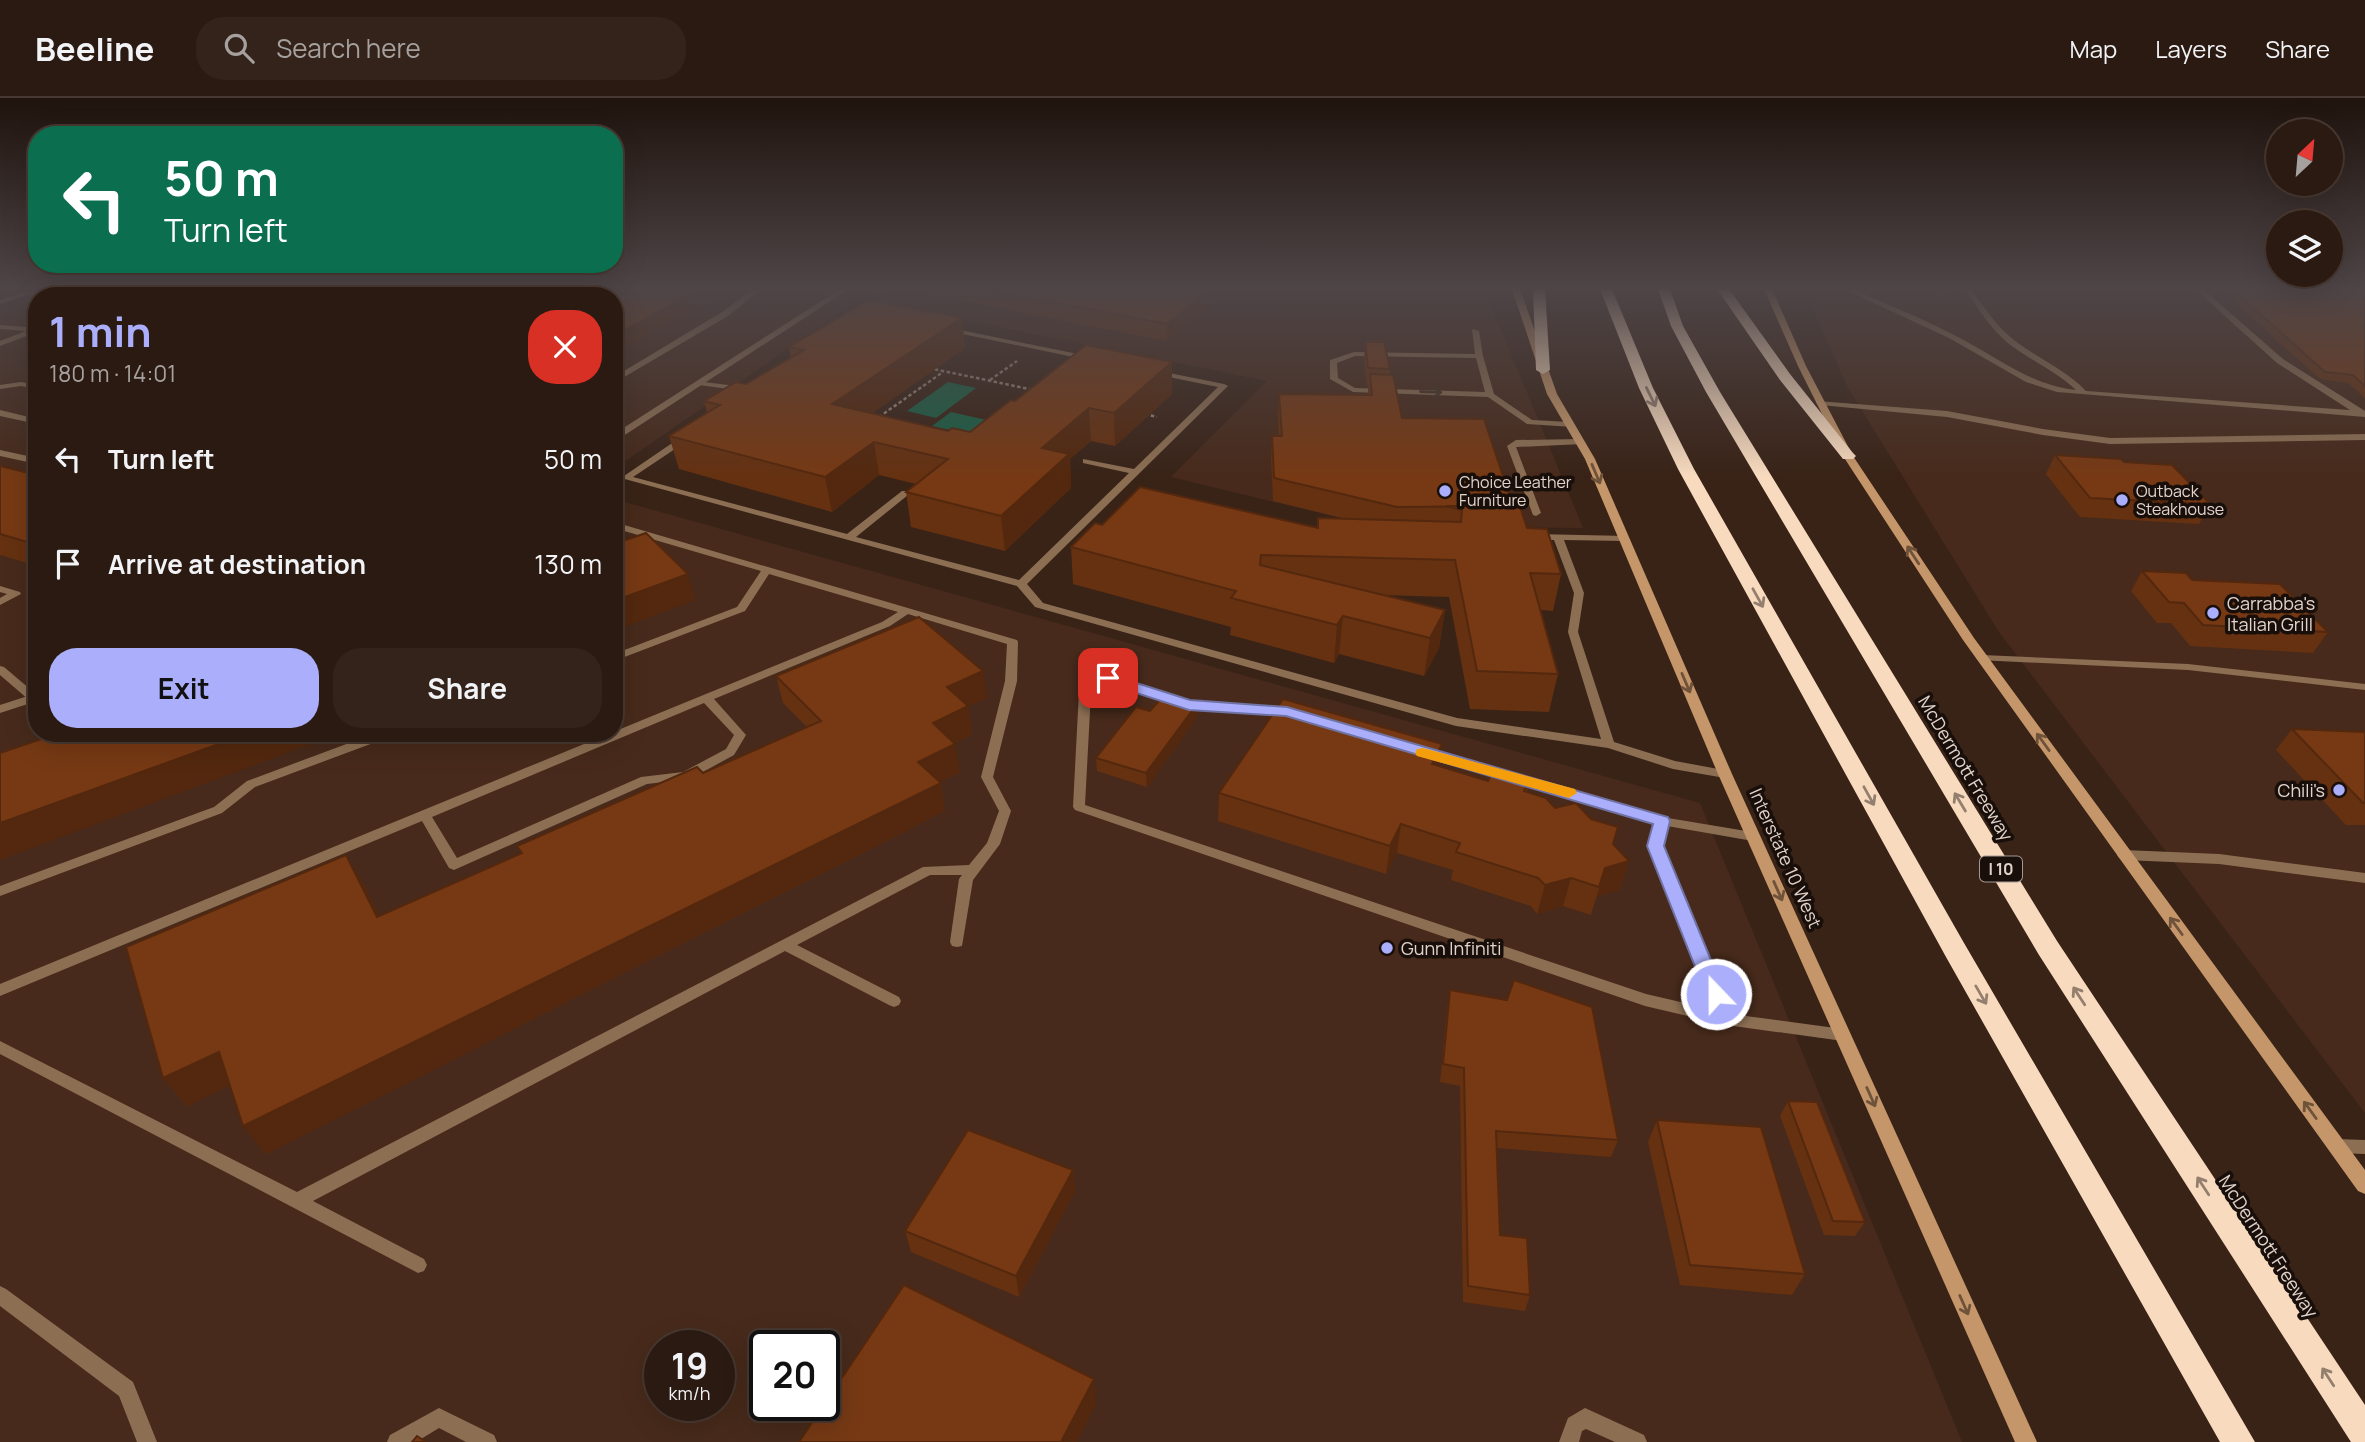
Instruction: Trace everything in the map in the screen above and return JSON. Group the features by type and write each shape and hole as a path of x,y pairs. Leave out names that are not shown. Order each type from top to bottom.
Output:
{"highway":[{"path":"1542,352 1543,370"},
{"path":"1631,352 1686,469 1955,950 2238,1442"},
{"name":"McDermott Freeway","path":"1691,352 2048,948 2365,1434"},
{"path":"1766,352 1848,456"}],"main road":[{"name":"Interstate 10 West","path":"1537,352 1552,394 1580,442 1624,538 1725,774 2026,1442"},
{"path":"1797,352 1848,456 1982,657 2365,1185"}],"street":[{"path":"623,433 748,352"},
{"path":"0,709 28,699"}],"lane":[{"path":"623,376 663,352"},
{"path":"1059,352 1099,360"},
{"path":"1478,352 1490,395"},
{"path":"1977,352 2022,380 2057,390 2364,415"},
{"path":"2031,352 2070,377 2084,393"},
{"path":"2269,352 2280,362 2364,415"},
{"path":"1479,356 1354,354 1333,362 1334,379 1353,390 1490,395 1530,422 1570,425"},
{"path":"1021,584 1224,386 1150,370"},
{"path":"699,383 754,391 743,398"},
{"path":"0,387 28,385"},
{"path":"1820,403 1947,414 2110,441 2365,437"},
{"path":"0,413 28,420"},
{"path":"690,434 626,478 1021,584 1039,605 1456,722 1609,744 1672,765 1725,774"},
{"path":"1535,513 1511,446 1516,443 1580,442"},
{"path":"0,453 28,459"},
{"path":"1087,461 1135,472"},
{"path":"1119,488 1132,491"},
{"path":"848,538 905,493"},
{"path":"623,528 1013,642 1011,681 987,777 1005,811 993,844 966,879 957,942"},
{"path":"1518,537 1624,538"},
{"path":"1558,537 1579,593 1573,632 1609,744"},
{"path":"623,655 741,609 767,569"},
{"path":"0,589 16,594 0,602"},
{"path":"623,732 886,624 906,611"},
{"path":"1982,657 2188,667 2365,687"},
{"path":"0,669 28,691"},
{"path":"1300,715 1189,705 1108,678 1097,679 1085,691 1079,807 1645,1000 1726,1019 1843,1035"},
{"path":"424,814 454,865 645,780 686,776 730,752 740,735 706,698"},
{"path":"0,891 218,810 251,784 364,742"},
{"path":"0,989 599,742"},
{"path":"1416,751 1662,821 1754,836"},
{"path":"1662,821 1656,846 1726,1019"},
{"path":"2124,855 2219,859 2365,878"},
{"path":"297,1201 928,870 973,870"},
{"path":"785,945 894,1001"},
{"path":"0,1047 418,1265"},
{"path":"2337,1146 2365,1147"},
{"path":"0,1296 126,1389 147,1442"},
{"path":"397,1442 439,1418 487,1442"},
{"path":"1569,1442 1575,1425 1585,1418 1637,1442"}],"path":[{"path":"989,380 1029,352"},
{"path":"919,366 1041,391 1031,399"},
{"path":"872,422 944,371"},
{"path":"880,404 893,407"},
{"path":"1144,414 1157,417"},
{"path":"881,416 893,419"}],"shaded area":[{"path":"0,352 28,352 28,742 623,742 623,502 1700,803 1962,1442 0,1442"},
{"path":"623,352 784,352 623,463"},
{"path":"1122,352 1510,352 1583,528 1374,526 1171,477 1267,381"},
{"path":"1832,352 2365,352 2365,1113 1999,632 1848,388"}],"green space":[{"path":"948,382 976,388 936,418 907,411"},
{"path":"951,412 991,421 974,435 932,426"}],"building":[{"path":"801,352 911,352 832,404 948,431 952,428 970,432 1077,352 1120,352 1172,362 1114,413 1089,408 1042,448 1069,454 1001,516 906,492 948,459 874,442 825,477 669,436 720,405 704,401 736,382 746,384"},
{"path":"1366,352 1386,352 1390,369 1368,368"},
{"path":"2302,352 2365,352 2365,386 2353,375 2325,372"},
{"path":"1370,374 1393,375 1402,418 1484,419 1513,506 1397,507 1274,478 1272,436 1282,436 1279,394 1372,395"},
{"path":"2055,455 2172,465 2210,504 2090,498"},
{"path":"0,466 28,473 28,542 0,534"},
{"path":"1140,487 1318,528 1318,518 1461,522 1462,510 1446,506 1520,506 1527,528 1547,529 1561,574 1530,573 1558,674 1477,671 1455,560 1261,555 1260,565 1445,610 1430,638 1343,616 1337,625 1231,598 1236,591 1071,547 1095,523 1102,525"},
{"path":"646,533 688,574 623,598 623,541"},
{"path":"2142,571 2186,573 2192,580 2280,584 2328,632 2203,625 2184,603 2169,602"},
{"path":"919,617 983,671 947,687 968,706 933,723 955,744 918,762 941,783 243,1126 219,1052 163,1078 126,947 346,855 377,917 522,853 517,846 697,767 703,773 821,721 776,676"},
{"path":"1165,694 1197,704 1146,773 1096,758 1136,707 1150,711"},
{"path":"1283,699 1442,744 1432,764 1488,781 1494,767 1530,777 1524,791 1546,798 1555,808 1576,803 1591,819 1618,827 1613,844 1629,861 1605,868 1599,887 1571,878 1545,885 1538,878 1456,852 1460,843 1401,824 1390,846 1219,793"},
{"path":"2292,729 2365,732 2365,803 2363,803"},
{"path":"32,742 224,742 0,823 0,753"},
{"path":"1514,980 1592,1007 1618,1140 1496,1131 1500,1235 1527,1238 1530,1295 1468,1286 1464,1068 1443,1064 1450,990 1507,1000"},
{"path":"1788,1101 1817,1102 1865,1222 1833,1221"},
{"path":"1657,1120 1761,1127 1805,1274 1690,1265"},
{"path":"968,1130 1073,1170 1016,1276 905,1231"},
{"path":"904,1285 1094,1379 1061,1442 799,1442 813,1421 840,1421 840,1381"},
{"path":"417,1436 426,1442 412,1442"}],"slow traffic":[{"path":"1423,753 1569,793"}],"place":[{"name":"Choice Leather Furniture","path":"1445,491"},
{"name":"Outback Steakhouse","path":"2122,500"},
{"name":"Carrabba's Italian Grill","path":"2213,613"},
{"name":"Chili's","path":"2339,790"},
{"name":"Gunn Infiniti","path":"1387,948"}],"route":[{"path":"1108,678 1189,705 1287,712 1662,821 1656,846 1716,994"}]}
